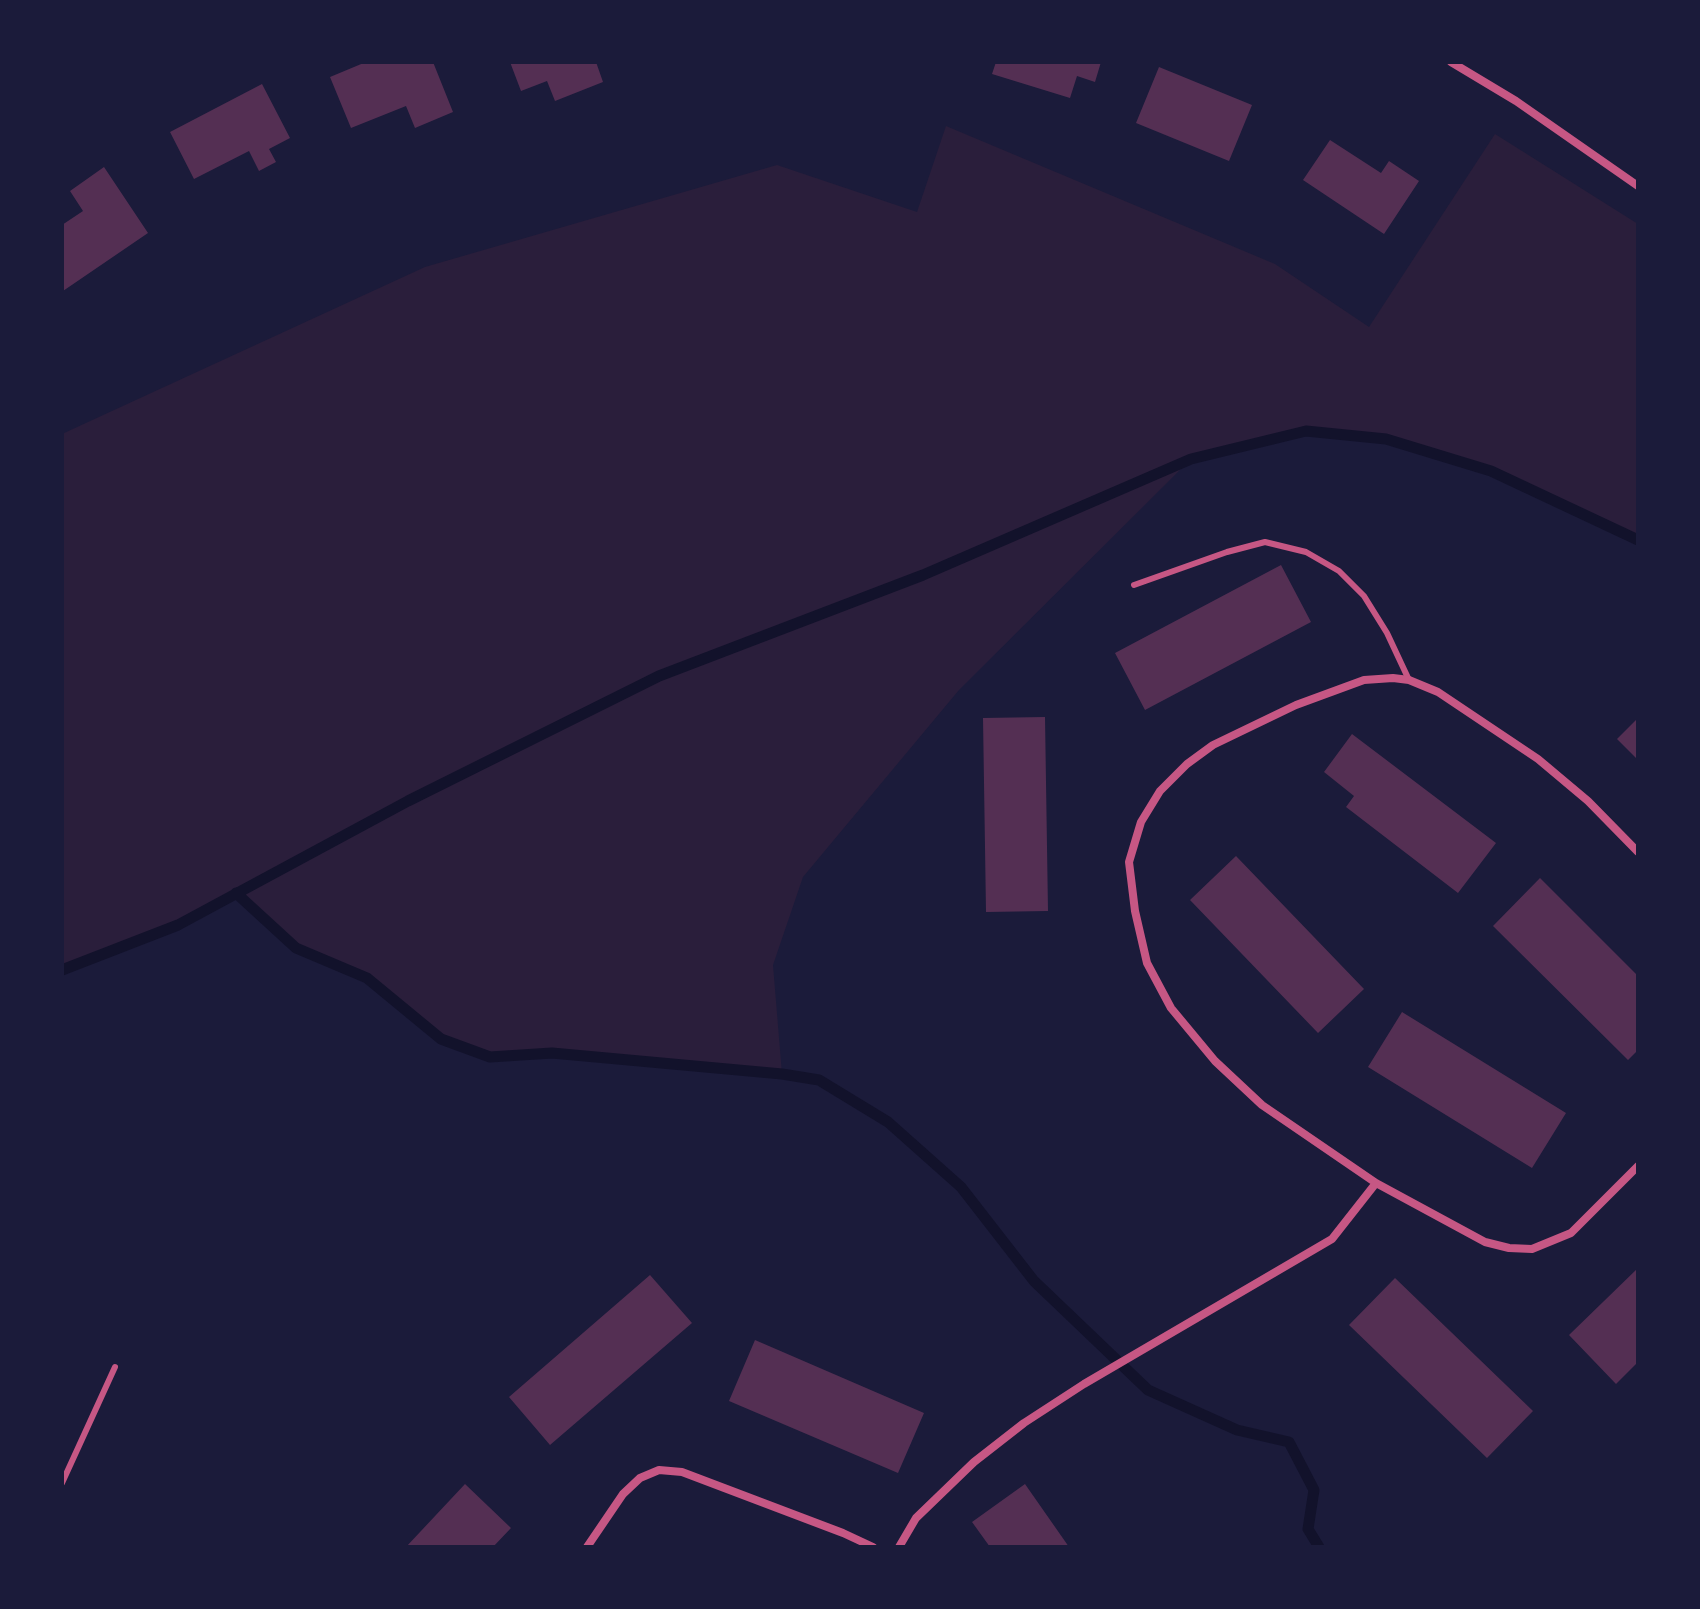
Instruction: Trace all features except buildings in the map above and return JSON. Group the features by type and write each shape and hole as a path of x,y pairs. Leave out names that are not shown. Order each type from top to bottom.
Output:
{"street":[{"path":"1451,62 1516,101 1638,186"},
{"path":"1638,852 1588,801 1538,759 1438,692 1409,680 1364,680 1296,705 1213,745 1187,764 1160,791 1141,822 1129,862 1135,911 1147,963 1171,1008 1215,1061 1262,1105 1376,1183 1485,1242 1532,1249 1571,1233 1638,1166"},
{"path":"899,1547 916,1518 974,1462 1024,1423 1084,1384 1332,1239 1376,1183"},
{"path":"587,1547 623,1494 640,1478 659,1470 682,1472 873,1547"}],"lane":[{"path":"1134,585 1265,542 1306,552 1339,571 1364,596 1387,633 1409,680"},
{"path":"62,1483 115,1367"}],"shaded area":[{"path":"946,126 1275,264 1369,327 1495,134 1638,224 1638,540 1491,471 1386,439 1306,431 1191,459 959,690 803,877 773,965 782,1074 552,1053 490,1057 441,1039 367,978 296,948 236,894 178,925 62,970 62,434 425,267 777,165 917,212"}],"waterway":[{"path":"62,970 178,925 408,801 659,676 923,575 1191,459 1306,431 1386,439 1491,471 1638,540"},
{"path":"236,893 296,948 367,978 441,1039 490,1057 552,1053 819,1080 888,1122 961,1187 1034,1281 1148,1390 1237,1430 1289,1442 1314,1490 1308,1529 1319,1547"}]}
